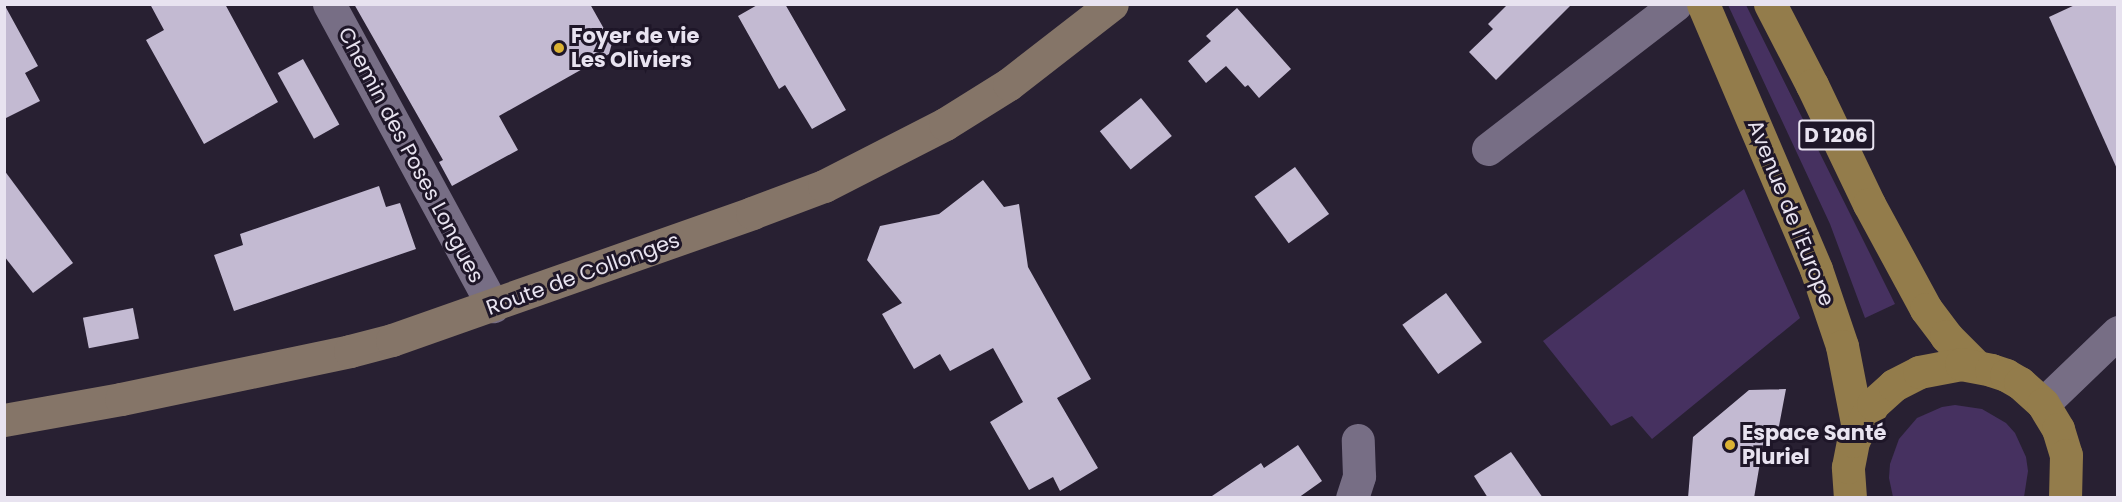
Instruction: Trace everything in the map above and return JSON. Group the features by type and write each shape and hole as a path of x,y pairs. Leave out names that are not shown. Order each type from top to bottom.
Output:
{"main road":[{"name":"Avenue de l'Europe","path":"1703,4 1789,199 1820,280 1842,346 1858,428"},
{"name":"D 1206","path":"1770,4 1869,204 1926,309 1946,336 1976,366"},
{"path":"1850,497 1848,467 1858,428 1883,394 1906,378 1947,365 1976,366 1998,372 2020,383 2043,404 2058,429 2066,455 2065,498"}],"street":[{"name":"Chemin des Poses Longues","path":"329,4 492,306"},
{"name":"Route de Collonges","path":"4,420 120,399 351,351 492,306 773,206 824,186 880,159 1009,84 1112,4"},
{"path":"1488,149 1676,4"},
{"path":"2043,404 2118,332"},
{"path":"1352,498 1359,476 1358,440"}],"shaded area":[{"path":"1728,5 1746,5 1895,304 1865,318 1830,224"},
{"path":"1744,189 1800,318 1652,439 1632,416 1611,426 1543,341"},
{"path":"1955,405 1982,409 2006,423 2015,433 2026,457 2028,471 2024,497 1893,497 1889,478 1890,464 1899,439 1917,418 1942,407"}],"building":[{"path":"4,4 38,66 25,73 40,101 4,119"},
{"path":"150,4 225,4 278,102 204,144 146,40 164,30"},
{"path":"354,4 590,4 612,43 609,54 499,116 518,150 452,186 439,162 443,160"},
{"path":"759,4 785,4 846,110 812,129 785,85 779,89 738,16"},
{"path":"1508,4 1572,4 1496,80 1469,52 1493,29 1488,24"},
{"path":"2077,4 2118,4 2118,171 2049,17"},
{"path":"1237,8 1291,69 1259,98 1248,85 1245,87 1226,66 1206,83 1188,61 1211,41 1206,36"},
{"path":"303,59 339,125 314,139 278,73"},
{"path":"1141,98 1172,136 1131,169 1100,131"},
{"path":"1295,167 1329,214 1289,243 1255,196"},
{"path":"4,170 73,263 33,293 4,256"},
{"path":"983,180 1004,207 1019,204 1028,267 1091,379 1057,398 1098,468 1060,491 1053,477 1029,490 990,422 1023,402 993,348 950,371 940,354 914,369 882,314 902,303 867,260 880,226 939,214"},
{"path":"379,186 386,207 400,203 416,249 234,311 214,255 243,245 240,234"},
{"path":"1446,293 1482,342 1438,374 1402,325"},
{"path":"133,308 139,338 89,348 83,318"},
{"name":"Espace Santé Pluriel","path":"1786,389 1779,426 1764,439 1754,498 1688,498 1693,437 1749,390"},
{"path":"1298,445 1322,481 1298,498 1209,498 1261,463 1264,468"},
{"path":"1511,452 1543,498 1488,498 1474,476"}],"place":[{"name":"Foyer de vie Les Oliviers","path":"559,48"},
{"name":"Espace Santé Pluriel","path":"1730,445"}]}
